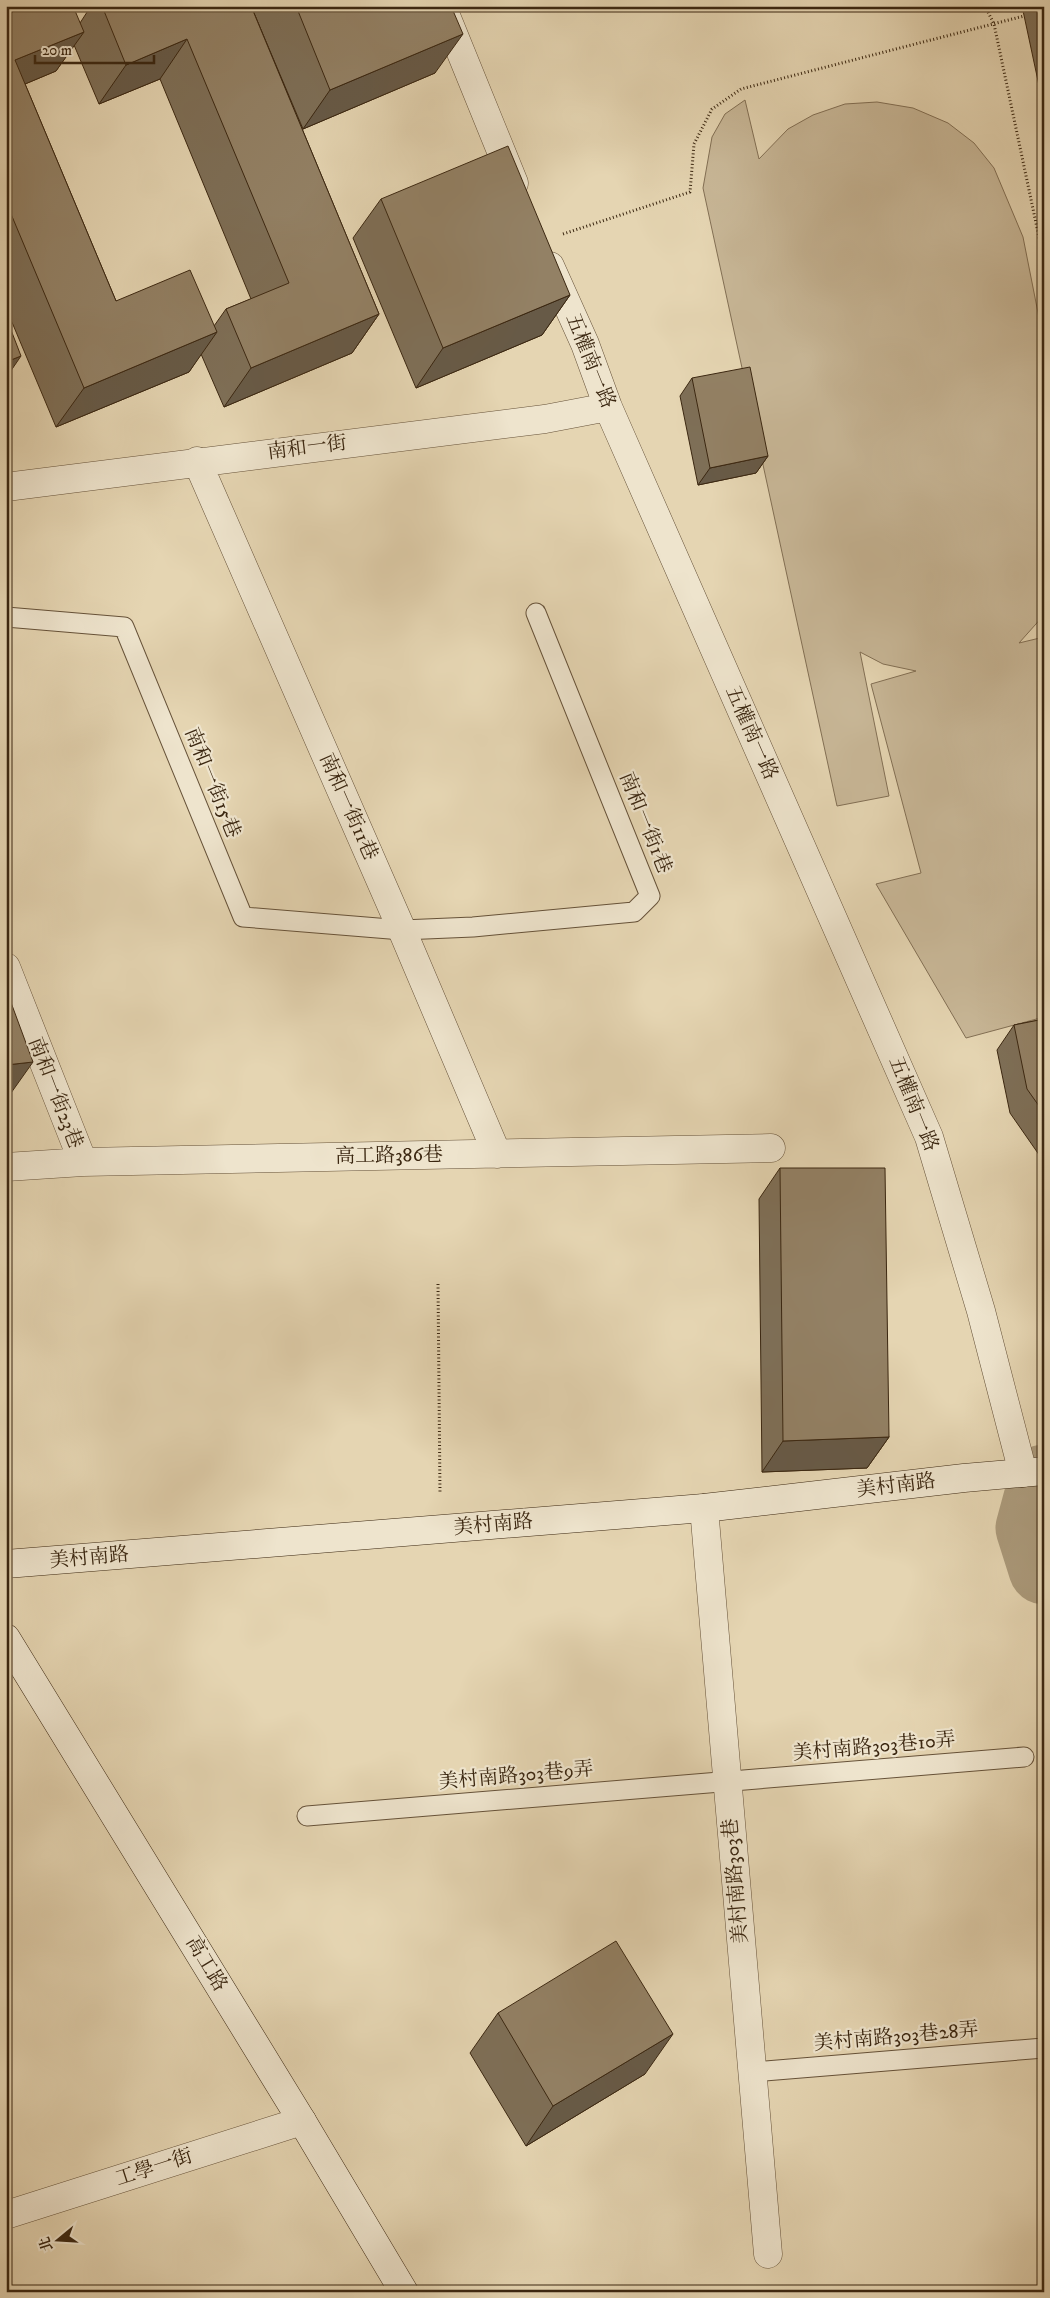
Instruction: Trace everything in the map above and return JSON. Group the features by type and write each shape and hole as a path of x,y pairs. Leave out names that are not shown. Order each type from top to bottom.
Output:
{"street":[{"path":"442,6 524,206"},
{"name":"五權南一路","path":"539,242 585,344 608,407 929,1137 980,1311 1033,1472"},
{"name":"南和一街","path":"6,487 545,419 608,407"},
{"name":"南和一街11巷","path":"197,462 402,930 497,1154"},
{"name":"南和一街23巷","path":"6,967 82,1162"},
{"name":"高工路386巷","path":"6,1167 82,1162 771,1148"},
{"name":"美村南路","path":"6,1564 704,1508 978,1476 1033,1472"},
{"name":"美村南路303巷","path":"704,1508 768,2254"},
{"name":"高工路","path":"6,1638 302,2121 404,2292"},
{"name":"工學一街","path":"6,2215 302,2121"}],"lane":[{"name":"南和一街1巷","path":"402,930 473,927 634,912 650,896 536,613"},
{"name":"南和一街15巷","path":"6,617 124,627 242,917 402,930"},
{"name":"美村南路303巷10弄","path":"728,1782 1024,1757"},
{"name":"美村南路303巷9弄","path":"308,1816 728,1782"},
{"name":"美村南路303巷28弄","path":"752,2072 1044,2048"}],"path":[{"path":"985,6 994,24 1044,261"},
{"path":"539,242 690,192 694,144 712,109 741,89 1024,16"},
{"path":"438,1284 441,1529"}],"shaded area":[{"path":"745,100 759,159 788,129 813,115 845,104 877,102 913,108 948,123 974,143 994,168 1023,237 1044,343 1044,615 1019,643 1044,637 1044,1017 966,1038 876,884 921,873 871,684 916,671 883,664 860,652 889,796 837,806 703,188 712,137 725,114"}],"building":[{"path":"6,6 73,6 84,32 15,60 116,301 190,270 217,332 84,388 6,202"},
{"path":"102,6 251,6 379,314 251,368 226,309 289,283 187,39 126,65"},
{"path":"296,6 451,6 463,34 330,90"},
{"path":"508,146 570,295 443,348 381,199"},
{"path":"6,317 21,356 6,362"},
{"path":"750,367 768,456 710,468 692,378"},
{"path":"6,989 33,1062 6,1065"},
{"path":"1044,1019 1044,1113 1027,1089 1014,1025"},
{"path":"780,1168 885,1168 889,1437 783,1441"},
{"path":"616,1941 673,2034 553,2106 498,2013"}],"waterway":[{"path":"1044,1480 1031,1528 1044,1569"}]}
